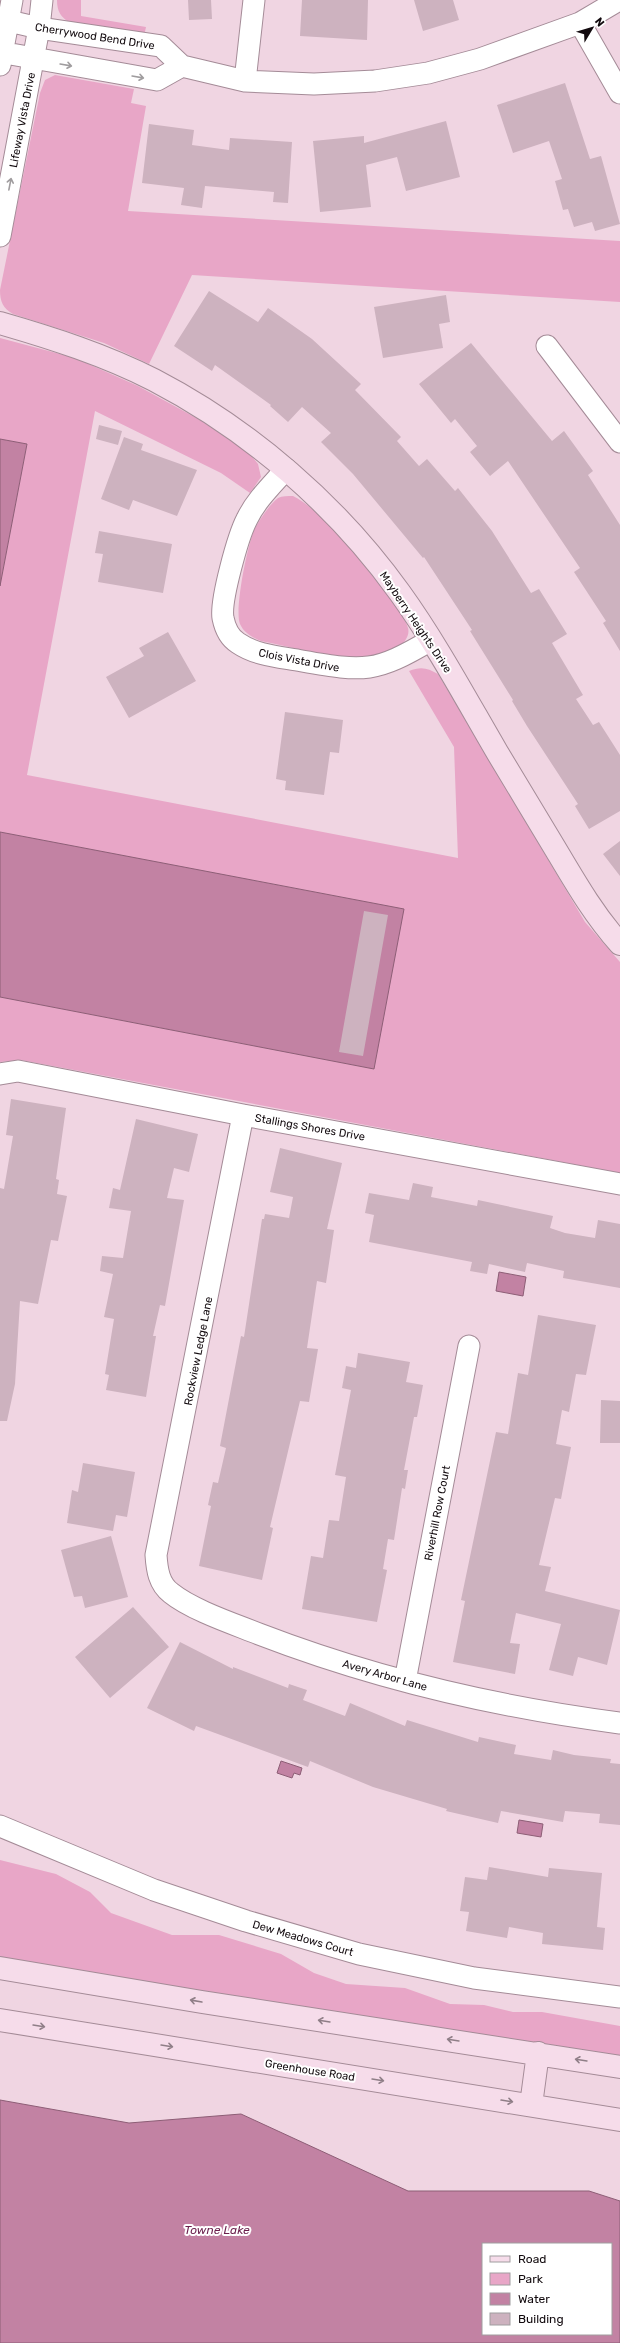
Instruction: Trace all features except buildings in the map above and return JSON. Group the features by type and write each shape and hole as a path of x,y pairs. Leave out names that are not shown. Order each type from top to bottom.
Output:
{"main road":[{"name":"Mayberry Heights Drive","path":"0,323 89,351 154,380 207,411 286,469 331,512 369,552 400,593 431,640 579,888 606,928 620,944"},
{"path":"0,1968 202,2002 620,2066"},
{"name":"Greenhouse Road","path":"0,2020 620,2120"},
{"path":"531,2105 538,2053"}],"street":[{"path":"12,0 5,20 1,56 33,59 157,80 182,66 245,81 314,84 375,81 428,73 480,60 580,23 619,0"},
{"name":"Lifeway Vista Drive","path":"0,236 39,28 42,0"},
{"path":"245,81 254,0"},
{"name":"Cherrywood Bend Drive","path":"5,20 39,28 162,46 182,66"},
{"path":"580,23 620,93"},
{"path":"100,70 104,38"},
{"path":"547,346 620,442"},
{"name":"Clois Vista Drive","path":"286,469 247,518 240,539 223,606 223,619 228,633 238,643 255,652 346,669 371,669 395,661 431,640"},
{"name":"Stallings Shores Drive","path":"0,1074 18,1071 243,1115 620,1184"},
{"name":"Rockview Ledge Lane","path":"164,1585 157,1570 156,1556 243,1115"},
{"name":"Riverhill Row Court","path":"405,1681 469,1346"},
{"name":"Avery Arbor Lane","path":"164,1585 184,1601 236,1625 316,1655 470,1698 546,1713 620,1723"},
{"name":"Dew Meadows Court","path":"0,1826 154,1890 246,1921 359,1954 474,1978 620,1997"}],"green space":[{"path":"57,0 81,0 81,16 146,27 144,36 70,23 60,14"},
{"path":"55,75 134,89 131,103 146,106 128,211 620,241 620,302 192,275 149,364 104,343 13,314 3,304 0,290 40,93 45,80"},
{"path":"0,338 75,358 138,386 200,420 249,453 258,464 261,477 250,493 221,473 95,411 27,775 458,858 454,747 409,671 424,668 438,674 585,922 620,962 620,1173 21,1060 0,1062 0,997 374,1069 403,909 0,832 0,586 27,444 0,439"},
{"path":"283,496 293,496 313,510 335,531 398,608 408,628 407,638 400,646 386,653 369,657 332,656 261,641 254,638 244,630 240,624 239,616 240,591 252,536 255,528 268,508 278,498"},
{"path":"0,1860 56,1874 90,1892 111,1913 172,1935 219,1935 281,1954 314,1973 346,1984 405,1988 450,2004 484,2005 513,2012 542,2012 620,2026 620,2059 0,1960"}],"water":[{"path":"0,439 27,444 0,586"},
{"path":"0,832 404,909 374,1069 0,997"},
{"path":"499,1272 526,1277 523,1296 496,1291"},
{"path":"281,1761 302,1768 300,1775 294,1773 292,1778 277,1773"},
{"path":"519,1820 543,1824 541,1837 517,1833"},
{"name":"Towne Lake","path":"0,2100 129,2123 241,2114 408,2191 589,2191 620,2201 620,2343 0,2343"}]}
